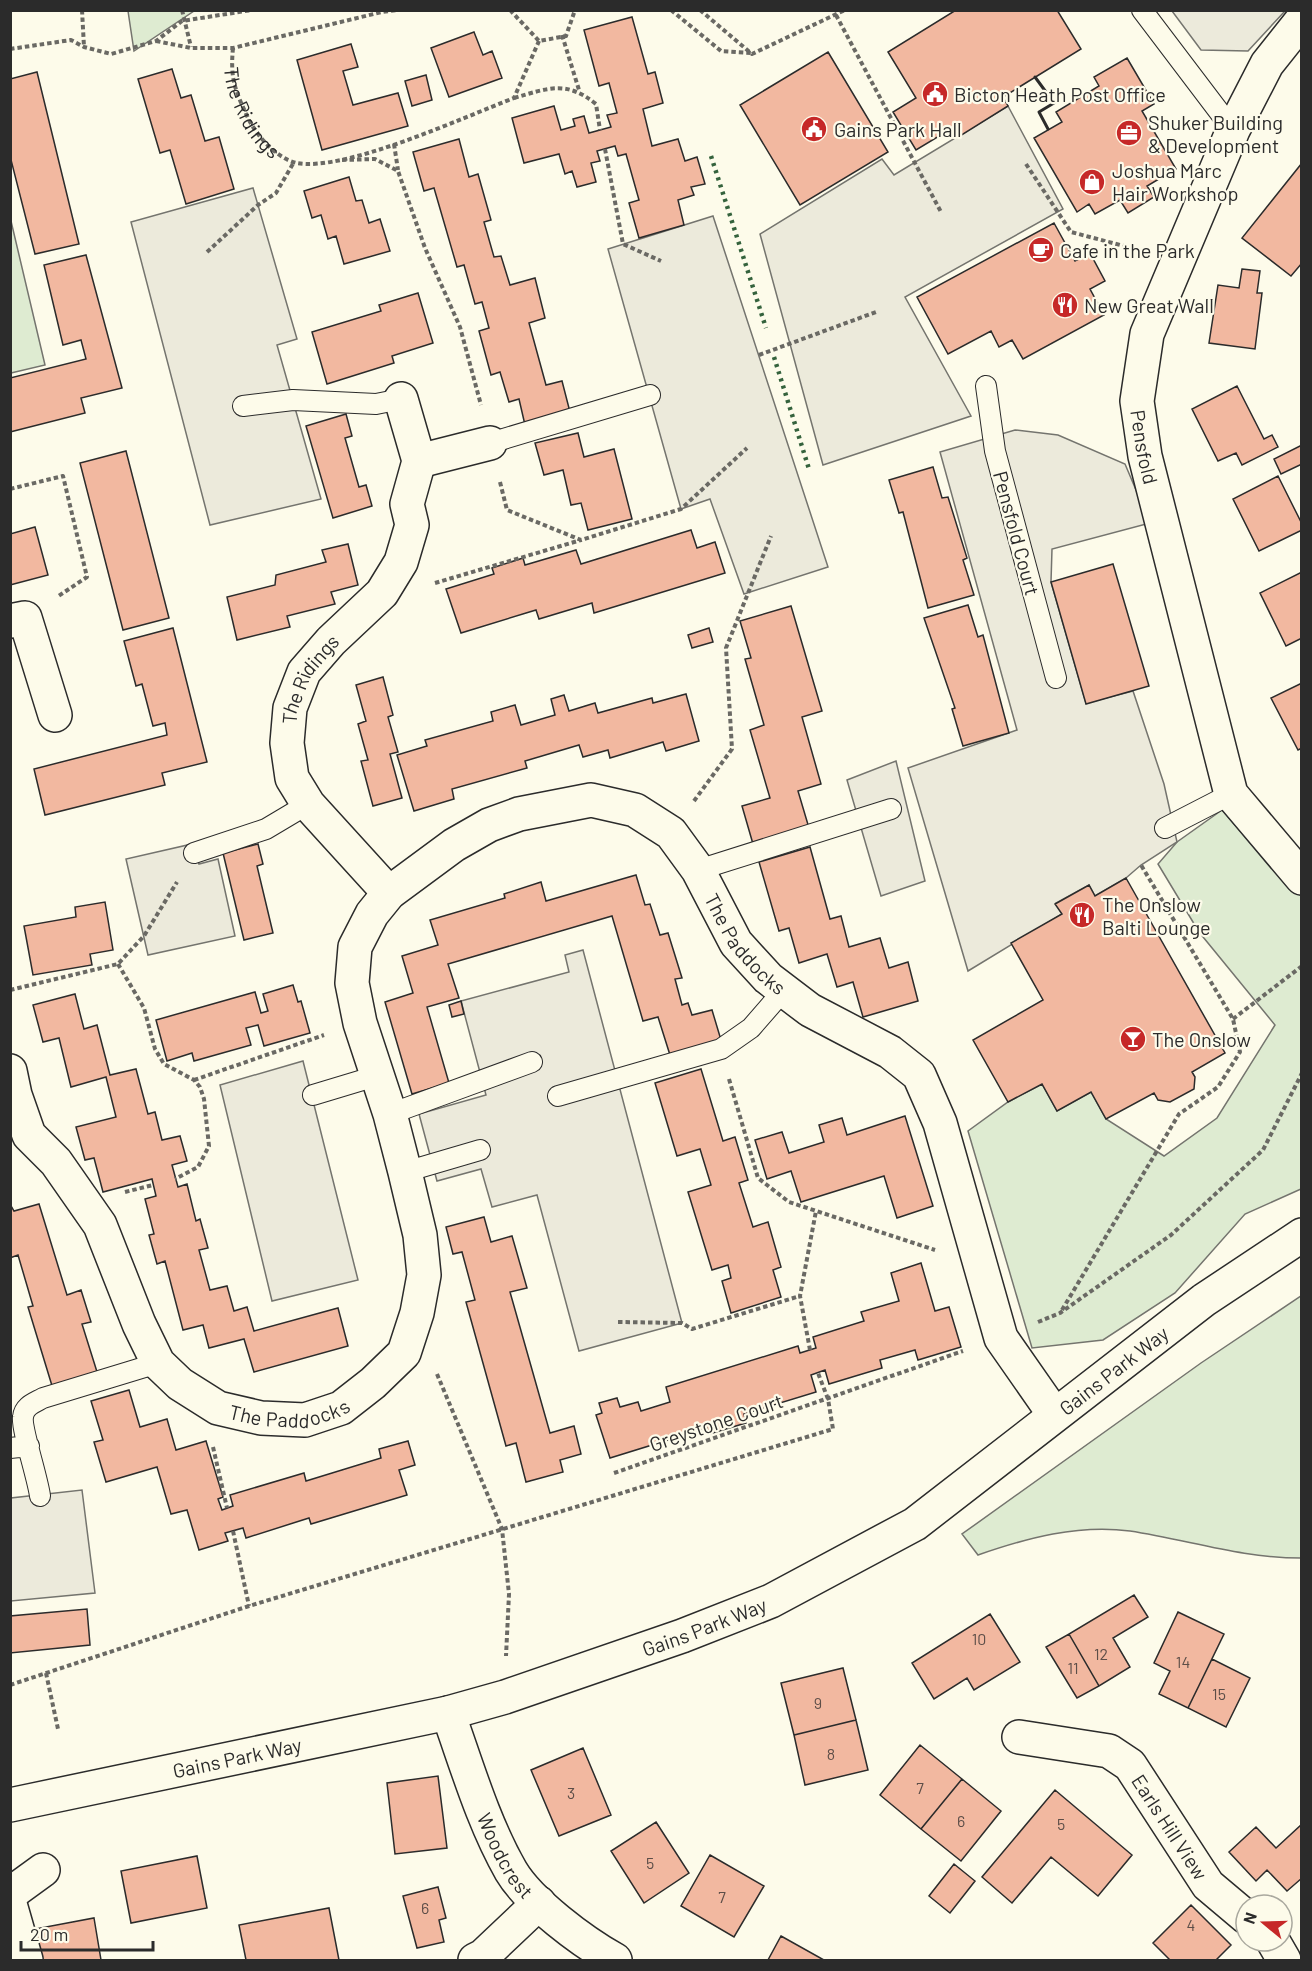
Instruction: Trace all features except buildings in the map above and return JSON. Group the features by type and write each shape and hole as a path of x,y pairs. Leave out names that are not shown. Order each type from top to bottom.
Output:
{"street":[{"name":"Pensfold","path":"1302,20 1268,64 1233,130 1147,334 1137,401 1145,456 1231,794 1302,878"},
{"path":"401,399 419,461 490,443"},
{"name":"The Ridings","path":"389,893 308,804 292,778 287,743 290,708 304,672 331,640 382,593 401,562 412,525 407,504 419,461"},
{"path":"18,619 55,715"},
{"name":"The Paddocks","path":"11,1080 29,1135 56,1162 100,1225 139,1324 158,1363 180,1384 218,1408 261,1418 305,1420 341,1408 374,1383 404,1353 417,1313 424,1275 420,1235 405,1172 390,1114 360,1023 352,983 355,947 372,914 389,893 454,845 489,825 519,814 591,801 635,810 671,833 699,870 736,943 768,978 810,1010 890,1052 919,1075 940,1123 1000,1338 1054,1414"},
{"name":"Gains Park Way","path":"10,1804 448,1713 505,1697 682,1636 771,1601 915,1524 1204,1300 1302,1235"},
{"name":"Woodcrest","path":"448,1713 489,1825 512,1873 539,1902 598,1951 615,1960"},
{"name":"Earls Hill View","path":"1019,1737 1109,1751 1130,1765 1208,1885 1234,1907"},
{"path":"10,1894 43,1869"},
{"path":"475,1960 483,1956 539,1902"},
{"path":"10,1904 26,1960"}],"lane":[{"path":"1142,10 1233,130"},
{"name":"Pensfold Court","path":"986,386 995,451 1056,678"},
{"path":"490,443 650,395"},
{"path":"243,406 293,400 376,404 401,399"},
{"path":"1165,828 1231,794"},
{"path":"195,853 266,829 308,804"},
{"path":"699,870 891,809"},
{"path":"558,1096 721,1049 751,1028 784,990"},
{"path":"390,1114 532,1062"},
{"path":"313,1095 376,1076"},
{"path":"405,1172 480,1150"},
{"path":"40,1496 20,1447 22,1416 28,1405 42,1398 158,1363"}],"path":[{"path":"82,10 84,47"},
{"path":"182,10 182,21 190,48"},
{"path":"10,49 71,40 84,47 111,54 156,41 182,21 252,10"},
{"path":"156,41 190,48 233,48 382,12 399,10"},
{"path":"510,10 539,40"},
{"path":"539,40 566,36 575,10"},
{"path":"671,10 721,51 752,54 845,10"},
{"path":"700,10 752,54"},
{"path":"836,15 941,212"},
{"path":"562,35 579,90 596,104 600,130"},
{"path":"514,98 539,40"},
{"name":"The Ridings","path":"233,48 230,72 253,130 273,149 294,162 312,164 375,159 398,171"},
{"name":"The Ridings","path":"342,160 394,144 514,98 550,88 579,90"},
{"path":"394,144 398,171 425,248 460,327 507,510 581,540"},
{"path":"605,149 623,244 661,261"},
{"name":"The Ridings","path":"207,252 258,205 276,194 294,162"},
{"path":"1026,164 1071,232 1135,249"},
{"path":"759,355 876,312"},
{"path":"401,562 429,585 681,508 747,448"},
{"path":"10,489 63,476 87,577 18,619"},
{"path":"671,833 732,749 726,648 771,536"},
{"path":"10,990 118,964 144,936 195,853"},
{"path":"1060,1313 1179,1114 1218,1087 1240,1052 1233,1018 1141,865"},
{"path":"118,964 144,1008 155,1049 164,1064 194,1080 200,1087 204,1100 208,1146 198,1167 176,1179"},
{"path":"1233,1018 1302,966"},
{"path":"194,1080 360,1023"},
{"path":"721,1049 758,1178 789,1202 950,1255 977,1251"},
{"name":"Greystone Court","path":"614,1473 1000,1338 1060,1313 1171,1235 1263,1150 1302,1073"},
{"path":"810,1350 800,1296 816,1211"},
{"path":"618,1322 682,1323 692,1329 800,1296"},
{"path":"404,1353 432,1361 502,1529 509,1594 505,1697"},
{"path":"10,1685 249,1606 833,1429 828,1399 818,1373"},
{"path":"202,1398 227,1508"},
{"path":"233,1531 249,1606"},
{"path":"46,1673 58,1729"}],"green space":[{"path":"128,10 194,11 134,51"},
{"path":"11,221 45,365 10,373"},
{"path":"1222,810 1267,862 1301,895 1301,1189 1245,1214 1175,1293 1103,1340 1032,1348 968,1131 1008,1102 1042,1084 1057,1111 1091,1092 1106,1119 1164,1156 1217,1118 1275,1025 1199,932 1158,864 1177,842"},
{"path":"1301,1296 1301,1558 1257,1555 1111,1529 1053,1534 978,1555 962,1534 1201,1363"}],"shaded area":[{"path":"1172,11 1285,11 1248,51 1201,50"},
{"path":"1008,106 1063,209 905,297 971,416 823,465 760,234 882,159 894,175"},
{"path":"253,188 297,339 277,345 321,499 210,525 131,222"},
{"path":"713,216 828,567 744,594 710,499 681,509 608,249"},
{"path":"1015,430 1058,435 1125,464 1150,523 1052,549 1051,582 1086,703 1133,691 1164,784 1177,842 1141,865 1126,878 1095,896 1089,885 1056,903 1062,914 968,971 908,768 1017,730 940,452"},
{"path":"896,761 925,881 881,896 847,780"},
{"path":"192,844 199,864 218,859 235,936 148,955 126,859"},
{"path":"583,950 682,1323 579,1351 537,1195 492,1207 481,1169 437,1181 419,1114 486,1095 461,1001 569,972 565,955"},
{"path":"303,1061 358,1280 272,1301 220,1085"},
{"path":"82,1490 95,1593 11,1601 11,1498"}],"hedge":[{"path":"711,156 766,328"},
{"path":"774,357 809,469"}],"wall":[{"path":"1035,77 1054,103 1039,112 1048,129"}],"place":[{"name":"Bicton Heath Post Office","path":"935,94"},
{"name":"Gains Park Hall","path":"814,129"},
{"name":"Shuker Building & Development","path":"1129,133"},
{"name":"Joshua Marc Hair Workshop","path":"1092,182"},
{"name":"Cafe in the Park","path":"1041,250"},
{"name":"New Great Wall","path":"1065,305"},
{"name":"The Onslow Balti Lounge","path":"1082,915"},
{"name":"The Onslow","path":"1133,1039"}]}
